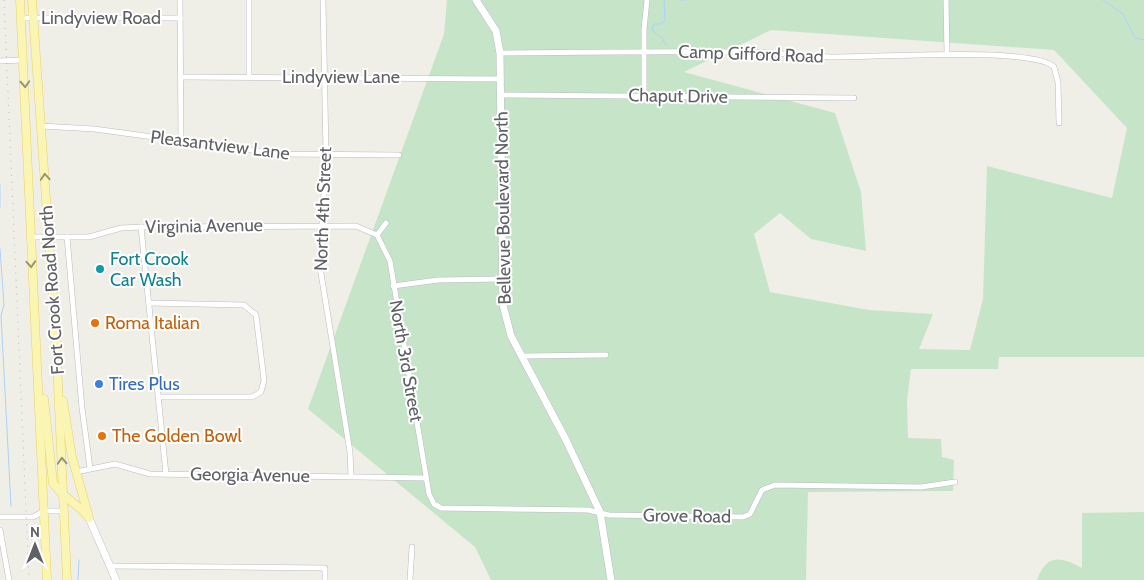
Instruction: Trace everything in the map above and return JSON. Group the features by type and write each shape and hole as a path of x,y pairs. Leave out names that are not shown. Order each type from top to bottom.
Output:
{"main road":[{"path":"20,0 30,237 39,375 47,580"},
{"name":"Fort Crook Road North","path":"32,0 57,366 67,580"},
{"name":"Bellevue Boulevard North","path":"476,0 496,31 500,53 505,319 511,336 523,356 600,512 611,580"},
{"path":"57,366 76,472 89,518 116,580"},
{"path":"39,375 45,406 52,478 56,487 76,503 89,518"}],"street":[{"path":"180,0 182,141"},
{"path":"249,0 249,77"},
{"name":"North 4th Street","path":"323,0 326,154 320,267 350,452 351,475"},
{"path":"644,96 644,19 647,0"},
{"path":"946,0 947,54"},
{"name":"Lindyview Road","path":"21,18 180,18"},
{"name":"Camp Gifford Road","path":"500,53 750,52 831,57 947,54 1006,57 1051,64 1054,67 1058,82 1059,123"},
{"path":"0,61 24,60"},
{"name":"Lindyview Lane","path":"181,77 501,79"},
{"name":"Chaput Drive","path":"502,95 854,98"},
{"path":"676,97 676,104"},
{"name":"Pleasantview Lane","path":"41,126 94,129 281,154 399,155"},
{"path":"377,235 386,222"},
{"path":"141,226 166,474"},
{"name":"Virginia Avenue","path":"30,237 95,236 121,228 141,226 356,226 377,235"},
{"name":"North 3rd Street","path":"377,235 388,257 426,478 429,494 434,504"},
{"path":"67,237 82,408 90,468"},
{"path":"393,286 438,280 503,280"},
{"path":"148,303 244,305 253,310 256,315 264,380 259,395 242,398 159,397"},
{"path":"523,356 606,355"},
{"name":"Georgia Avenue","path":"76,472 117,464 144,472 166,474 351,475 426,478"},
{"name":"Grove Road","path":"434,504 441,508 600,512 619,515 743,517 750,514 762,490 775,485 921,487 955,482"},
{"path":"0,517 33,517 44,512 64,511"},
{"path":"0,530 9,580"},
{"path":"410,580 412,547"},
{"path":"110,566 325,568 325,580"}],"green space":[{"path":"447,0 1144,0 1144,357 999,357 998,369 911,369 907,401 908,438 941,439 942,457 954,460 953,491 808,492 806,580 491,580 475,547 308,409 444,34","holes":["771,30 1054,50 1127,128 1112,198 987,166 983,299 970,350 919,349 933,314 869,310 770,292 754,234 780,213 811,239 866,251 861,192 835,113 684,72"]},
{"path":"1144,512 1144,580 1037,580 1045,565 1050,561 1068,561 1082,568 1082,513"}],"waterway":[{"path":"664,0 665,20 661,24 654,24 652,30 662,38 666,45"},
{"path":"680,0 685,0"},
{"path":"1103,0 1123,14 1135,38 1144,40"},
{"path":"0,185 0,207"},
{"path":"0,249 4,305 1,315 11,506"},
{"path":"32,555 38,555"},
{"path":"78,580 79,560"}],"railway":[{"path":"4,0 29,580"}],"place":[{"name":"Fort Crook Car Wash","path":"100,269"},
{"name":"Roma Italian","path":"95,323"},
{"name":"Tires Plus","path":"99,384"},
{"name":"The Golden Bowl","path":"102,436"}]}
